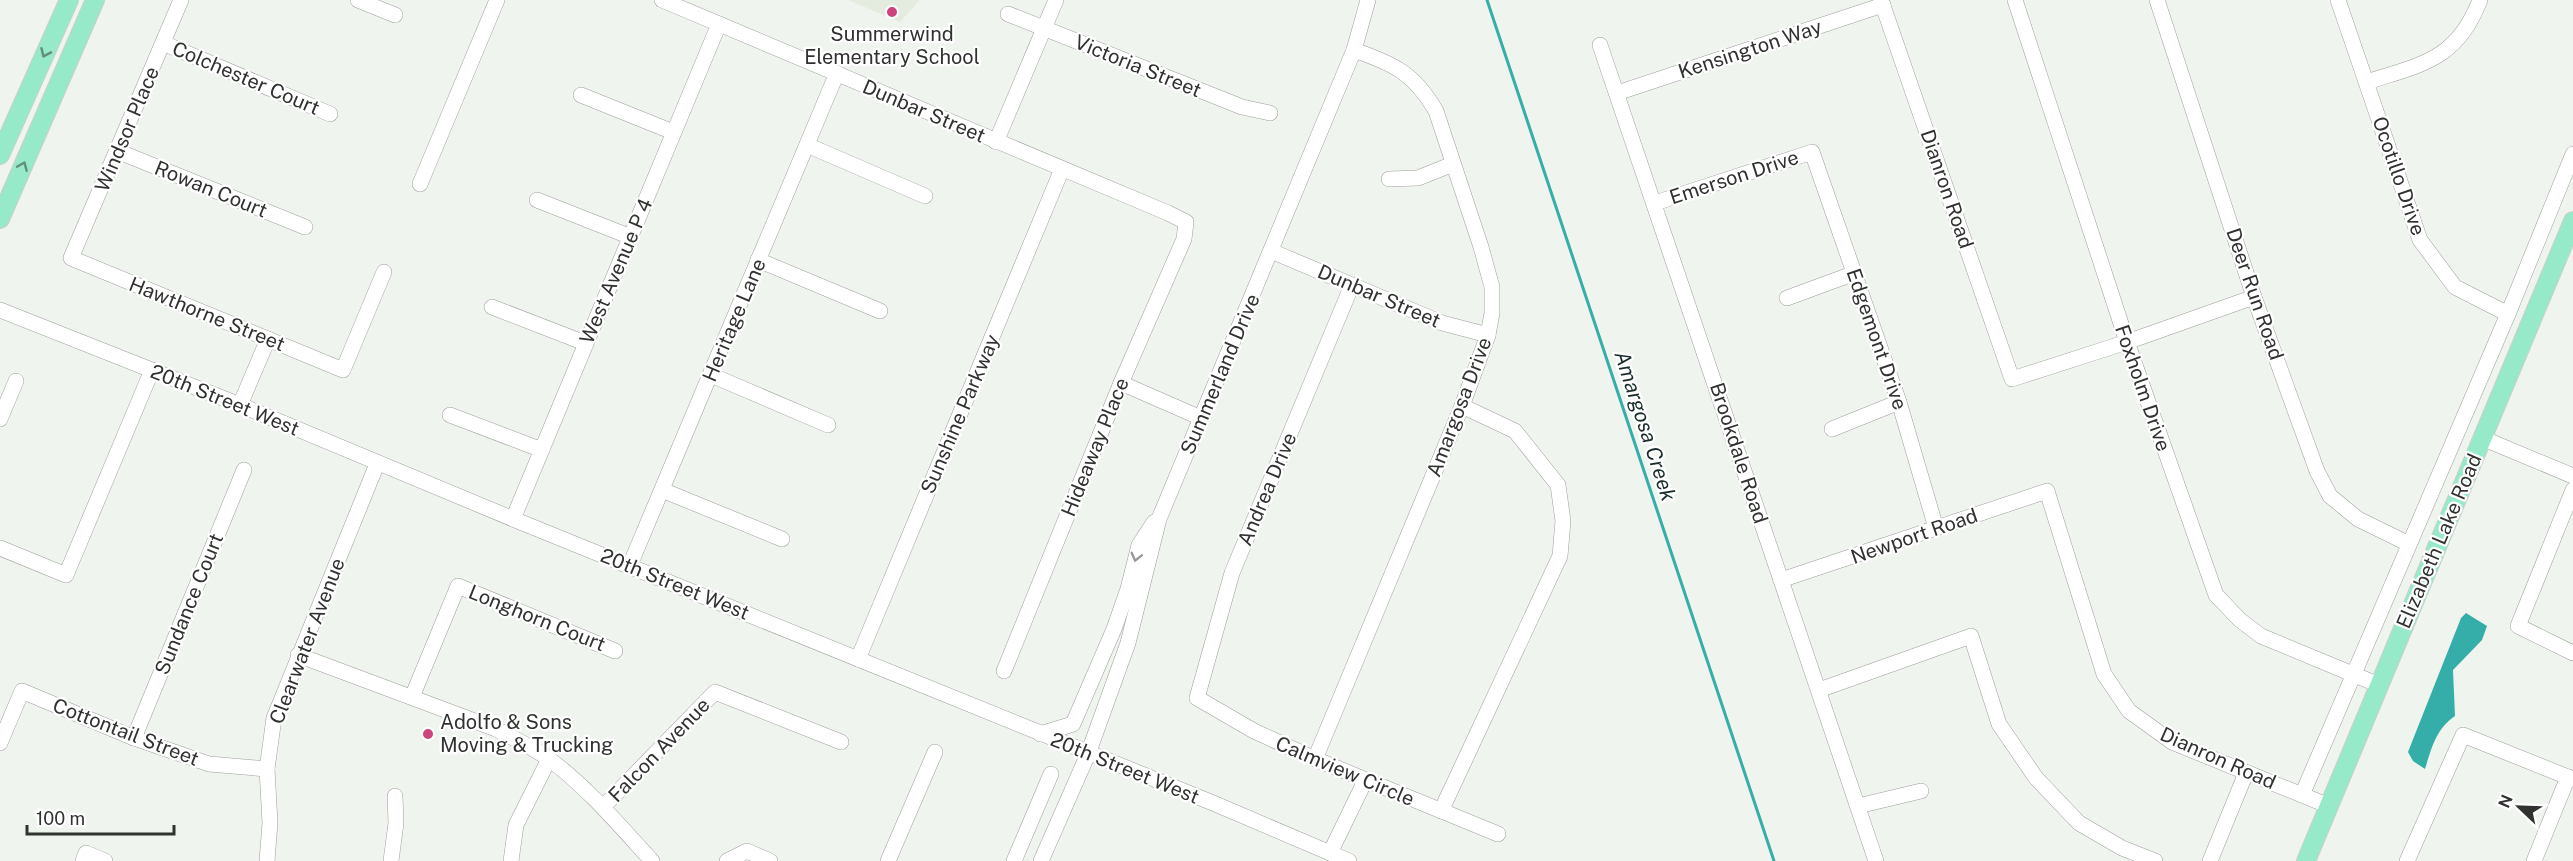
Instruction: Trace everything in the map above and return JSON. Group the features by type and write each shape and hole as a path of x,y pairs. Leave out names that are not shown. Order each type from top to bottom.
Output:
{"main road":[{"path":"0,155 69,0"},
{"path":"0,219 95,0"},
{"name":"Elizabeth Lake Road","path":"2306,861 2573,221"}],"street":[{"name":"Windsor Place","path":"72,258 182,0"},
{"path":"358,0 395,15"},
{"path":"420,184 496,0"},
{"name":"Dunbar Street","path":"662,0 1186,222"},
{"path":"996,142 1056,0"},
{"name":"Summerland Drive","path":"1041,861 1088,754 1128,643 1159,519 1354,50 1368,0"},
{"name":"Foxholm Drive","path":"2015,0 2127,342 2216,596 2240,620 2261,636 2379,685"},
{"name":"Deer Run Road","path":"2157,0 2254,297 2317,471 2330,496 2358,519 2409,544"},
{"name":"Ocotillo Drive","path":"2338,0 2420,240 2455,287 2508,314"},
{"path":"2367,82 2427,62 2454,44 2474,18 2480,0"},
{"name":"Dianron Road","path":"1882,3 2012,379 2127,342"},
{"name":"Kensington Way","path":"1617,93 1882,3"},
{"name":"Victoria Street","path":"1008,14 1242,107 1270,113"},
{"name":"West Avenue P 4","path":"513,519 631,237 672,132 719,24"},
{"name":"Colchester Court","path":"163,43 330,114"},
{"name":"Brookdale Road","path":"1600,45 1876,861"},
{"name":"Amargosa Drive","path":"1315,759 1462,406 1488,335 1492,313 1492,287 1482,247 1436,111 1424,91 1405,73 1384,60 1354,50"},
{"name":"Heritage Lane","path":"630,565 837,74"},
{"path":"581,94 672,132"},
{"path":"807,145 925,196"},
{"name":"Rowan Court","path":"117,151 305,227"},
{"name":"Emerson Drive","path":"1655,203 1812,152"},
{"name":"Edgemont Drive","path":"1812,152 1899,402 1936,528"},
{"path":"2302,795 2508,314 2573,154"},
{"path":"1389,179 1418,178 1453,164"},
{"name":"Sunshine Parkway","path":"858,659 1062,169"},
{"path":"537,200 631,237"},
{"name":"Hideaway Place","path":"1004,671 1121,383 1184,239 1186,222"},
{"name":"Dunbar Street","path":"1271,251 1442,323 1488,335"},
{"name":"Hawthorne Street","path":"72,258 343,370 384,272"},
{"path":"758,260 880,311"},
{"path":"1787,298 1855,273"},
{"name":"Andrea Drive","path":"1197,698 1232,573 1352,285"},
{"path":"2127,342 2254,297"},
{"path":"492,307 585,343"},
{"name":"20th Street West","path":"0,310 240,405 377,464 1213,803 1349,861"},
{"path":"240,405 268,339"},
{"path":"0,548 66,575 152,370"},
{"path":"711,375 828,425"},
{"path":"0,419 16,381"},
{"path":"1121,383 1201,418"},
{"path":"1832,429 1899,402"},
{"path":"1441,812 1560,556 1563,521 1558,485 1515,431 1462,406"},
{"path":"450,415 542,450"},
{"path":"2482,438 2573,476"},
{"name":"Clearwater Avenue","path":"267,861 270,823 267,769 274,718 377,464"},
{"name":"Sundance Court","path":"134,738 244,470"},
{"path":"662,490 782,539"},
{"path":"2573,490 2518,626 2573,653"},
{"name":"Dianron Road","path":"2047,491 2104,674 2128,711 2172,742 2329,806"},
{"name":"Newport Road","path":"1781,580 2047,491"},
{"path":"1040,734 1073,724 1114,630 1128,589 1139,545 1164,507"},
{"name":"Longhorn Court","path":"412,698 458,586 615,651"},
{"path":"1819,690 1971,636 1999,724 2036,778 2079,824 2122,848 2155,861"},
{"path":"298,655 496,729 549,759 603,807 652,861"},
{"name":"Cottontail Street","path":"0,743 22,691 134,738 209,764 267,769"},
{"name":"Falcon Avenue","path":"603,807 715,692 841,742"},
{"name":"Calmview Circle","path":"1197,698 1254,731 1315,759 1498,834"},
{"path":"2407,861 2463,735 2571,778 2534,861"},
{"path":"888,861 935,752"},
{"path":"511,861 516,825 549,759"},
{"path":"2211,861 2246,773"},
{"path":"1014,861 1051,774"},
{"path":"1330,853 1365,781"},
{"path":"1858,806 1921,791"},
{"path":"391,861 396,823 395,796"},
{"path":"727,861 747,851 770,861"},
{"path":"85,857 105,861"}],"shaded area":[{"name":"Summerwind Elementary School","path":"848,0 920,0 900,22"}],"water":[{"path":"2466,613 2487,626 2482,640 2453,670 2455,716 2439,733 2425,769 2413,761 2408,752 2461,618"}],"waterway":[{"name":"Amargosa Creek","path":"1487,0 1774,861"}],"place":[{"name":"Summerwind Elementary School","path":"892,12"},
{"name":"Adolfo & Sons Moving & Trucking","path":"428,734"}]}
